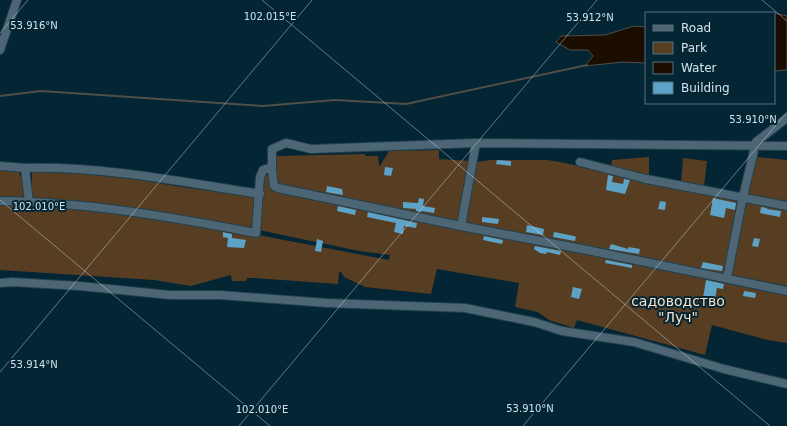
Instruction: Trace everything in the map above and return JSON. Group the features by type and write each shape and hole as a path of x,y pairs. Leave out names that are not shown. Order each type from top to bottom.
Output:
{"lane":[{"path":"0,50 17,0"},
{"path":"727,278 743,197 756,142 787,118"},
{"path":"787,146 476,143 311,149 286,143 272,148 274,186 278,188 787,291"},
{"path":"461,226 476,143"},
{"path":"580,162 646,179 787,206"},
{"path":"0,166 25,168 57,167 128,174 260,194"},
{"path":"25,168 29,202"},
{"path":"0,201 85,206 207,223 256,233 260,194 260,177 263,170 269,168 272,170"},
{"path":"0,282 80,286 170,295 220,295 327,304 465,308 534,322 562,331 634,342 724,369 787,384"}],"green space":[{"path":"439,150 439,159 471,161 459,222 276,185 277,156 365,154 365,156 378,156 380,166 389,151"},
{"path":"649,157 649,177 611,169 612,160"},
{"path":"756,157 787,160 787,204 748,196"},
{"path":"683,158 707,161 704,186 681,183"},
{"name":"садоводство \"Луч\"","path":"491,160 548,160 739,200 724,274 464,223 476,162"},
{"path":"0,167 18,171 24,185 24,193 21,200 0,199"},
{"path":"32,170 124,177 181,187 258,197 256,225 251,229 37,200 32,194"},
{"name":"садоводство \"Луч\"","path":"263,175 269,175 271,184 541,243 787,294 787,343 768,340 712,325 705,355 577,320 574,328 549,320 538,312 515,307 519,283 437,269 431,294 365,287 344,277 341,272 339,272 338,284 254,278 247,278 246,281 232,281 231,275 191,286 154,280 0,270 0,203 103,210 258,235 389,260 390,255 359,251 259,230"},
{"name":"садоводство \"Луч\"","path":"746,201 787,209 787,286 730,275"}],"water":[{"path":"775,13 787,16 787,70 775,71"},
{"path":"634,26 645,27 645,63 623,62 585,66 593,56 588,50 570,50 556,42 561,36 605,35"}],"building":[{"path":"497,160 511,161 511,166 496,164"},
{"path":"385,167 393,168 391,176 384,175"},
{"path":"608,175 613,176 612,182 623,184 624,179 630,180 625,194 606,190"},
{"path":"327,186 342,189 343,195 326,192"},
{"path":"419,198 424,199 423,206 435,208 434,213 403,208 403,202 418,203"},
{"path":"713,198 736,203 735,210 726,208 724,218 710,215"},
{"path":"660,201 666,202 665,210 658,209"},
{"path":"338,206 356,210 355,215 337,211"},
{"path":"761,207 781,211 780,217 760,213"},
{"path":"368,212 417,223 416,228 404,226 403,234 394,232 396,223 367,217"},
{"path":"482,217 499,219 498,224 482,222"},
{"path":"527,225 544,229 543,235 526,232"},
{"path":"223,232 232,234 232,238 246,240 244,248 227,247 228,238 223,237"},
{"path":"554,232 574,236 576,237 575,241 553,237"},
{"path":"484,236 503,240 502,244 483,240"},
{"path":"754,238 760,239 758,247 752,246"},
{"path":"317,239 323,241 321,252 315,251"},
{"path":"611,244 628,249 629,247 640,249 639,254 609,249"},
{"path":"535,246 561,251 560,255 547,252 546,254 540,253 534,249"},
{"path":"606,260 632,265 632,268 605,263"},
{"path":"703,262 723,266 722,271 701,268"},
{"path":"706,280 724,284 723,289 717,288 715,299 703,298"},
{"path":"573,287 582,289 579,299 571,297"},
{"path":"744,291 756,293 755,298 743,296"}],"waterway":[{"path":"0,96 41,91 263,106 335,100 406,104 587,65"}]}
